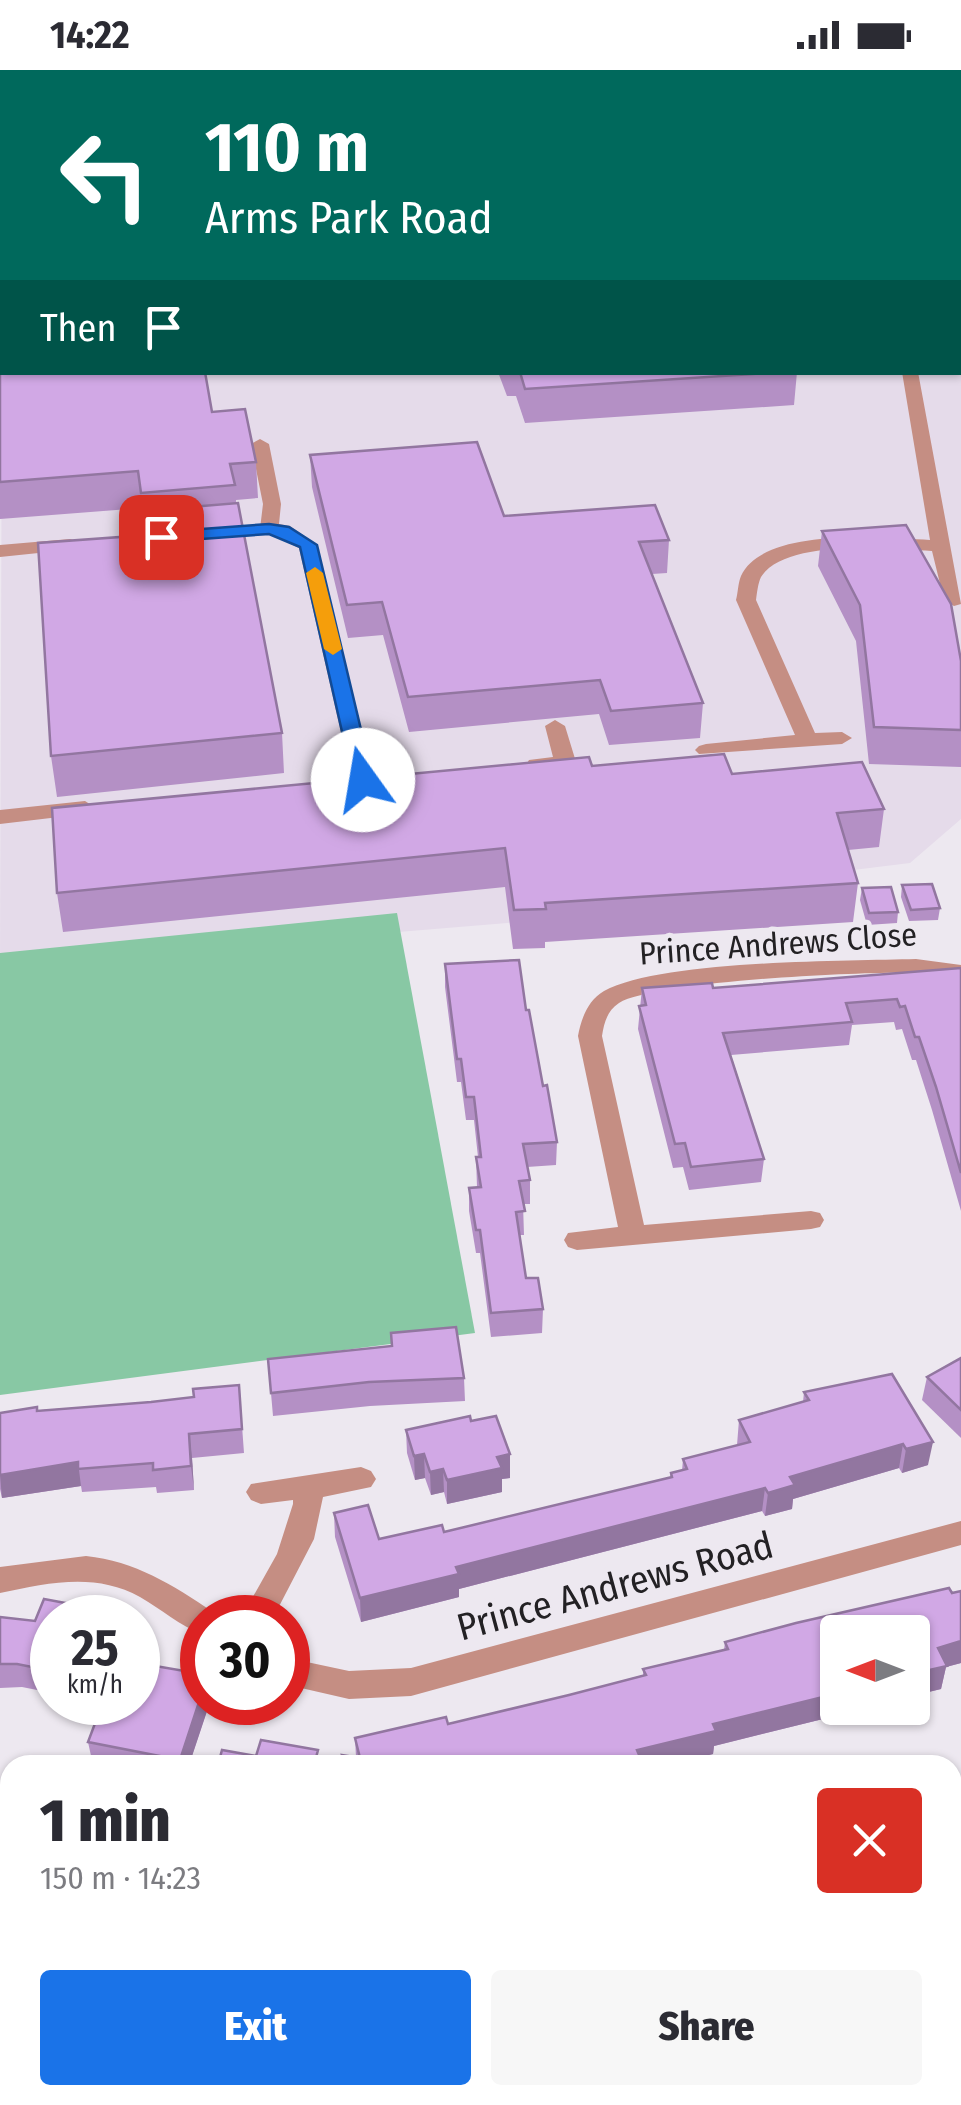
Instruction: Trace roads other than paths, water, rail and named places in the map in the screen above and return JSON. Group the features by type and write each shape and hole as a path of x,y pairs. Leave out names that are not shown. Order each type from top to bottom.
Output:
{"street":[{"path":"911,375 940,546 954,600"},
{"path":"260,444 272,504 261,529 283,530 308,545 363,781"},
{"path":"0,551 84,544"},
{"path":"808,740 746,600 744,584 756,566 778,553 811,546 940,546"},
{"path":"510,767 566,762 554,726"},
{"path":"706,750 842,738"},
{"path":"0,816 106,806"},
{"name":"Prince Andrews Close","path":"633,1234 590,1036 592,1021 614,996 632,988 661,984 882,966 961,972"},
{"path":"577,1240 810,1220"},
{"path":"261,1492 361,1479"},
{"path":"269,1595 310,1512 308,1487"},
{"name":"Prince Andrews Road","path":"310,1680 360,1687 411,1682 961,1533"},
{"path":"0,1580 57,1568 119,1570 180,1606"}]}
